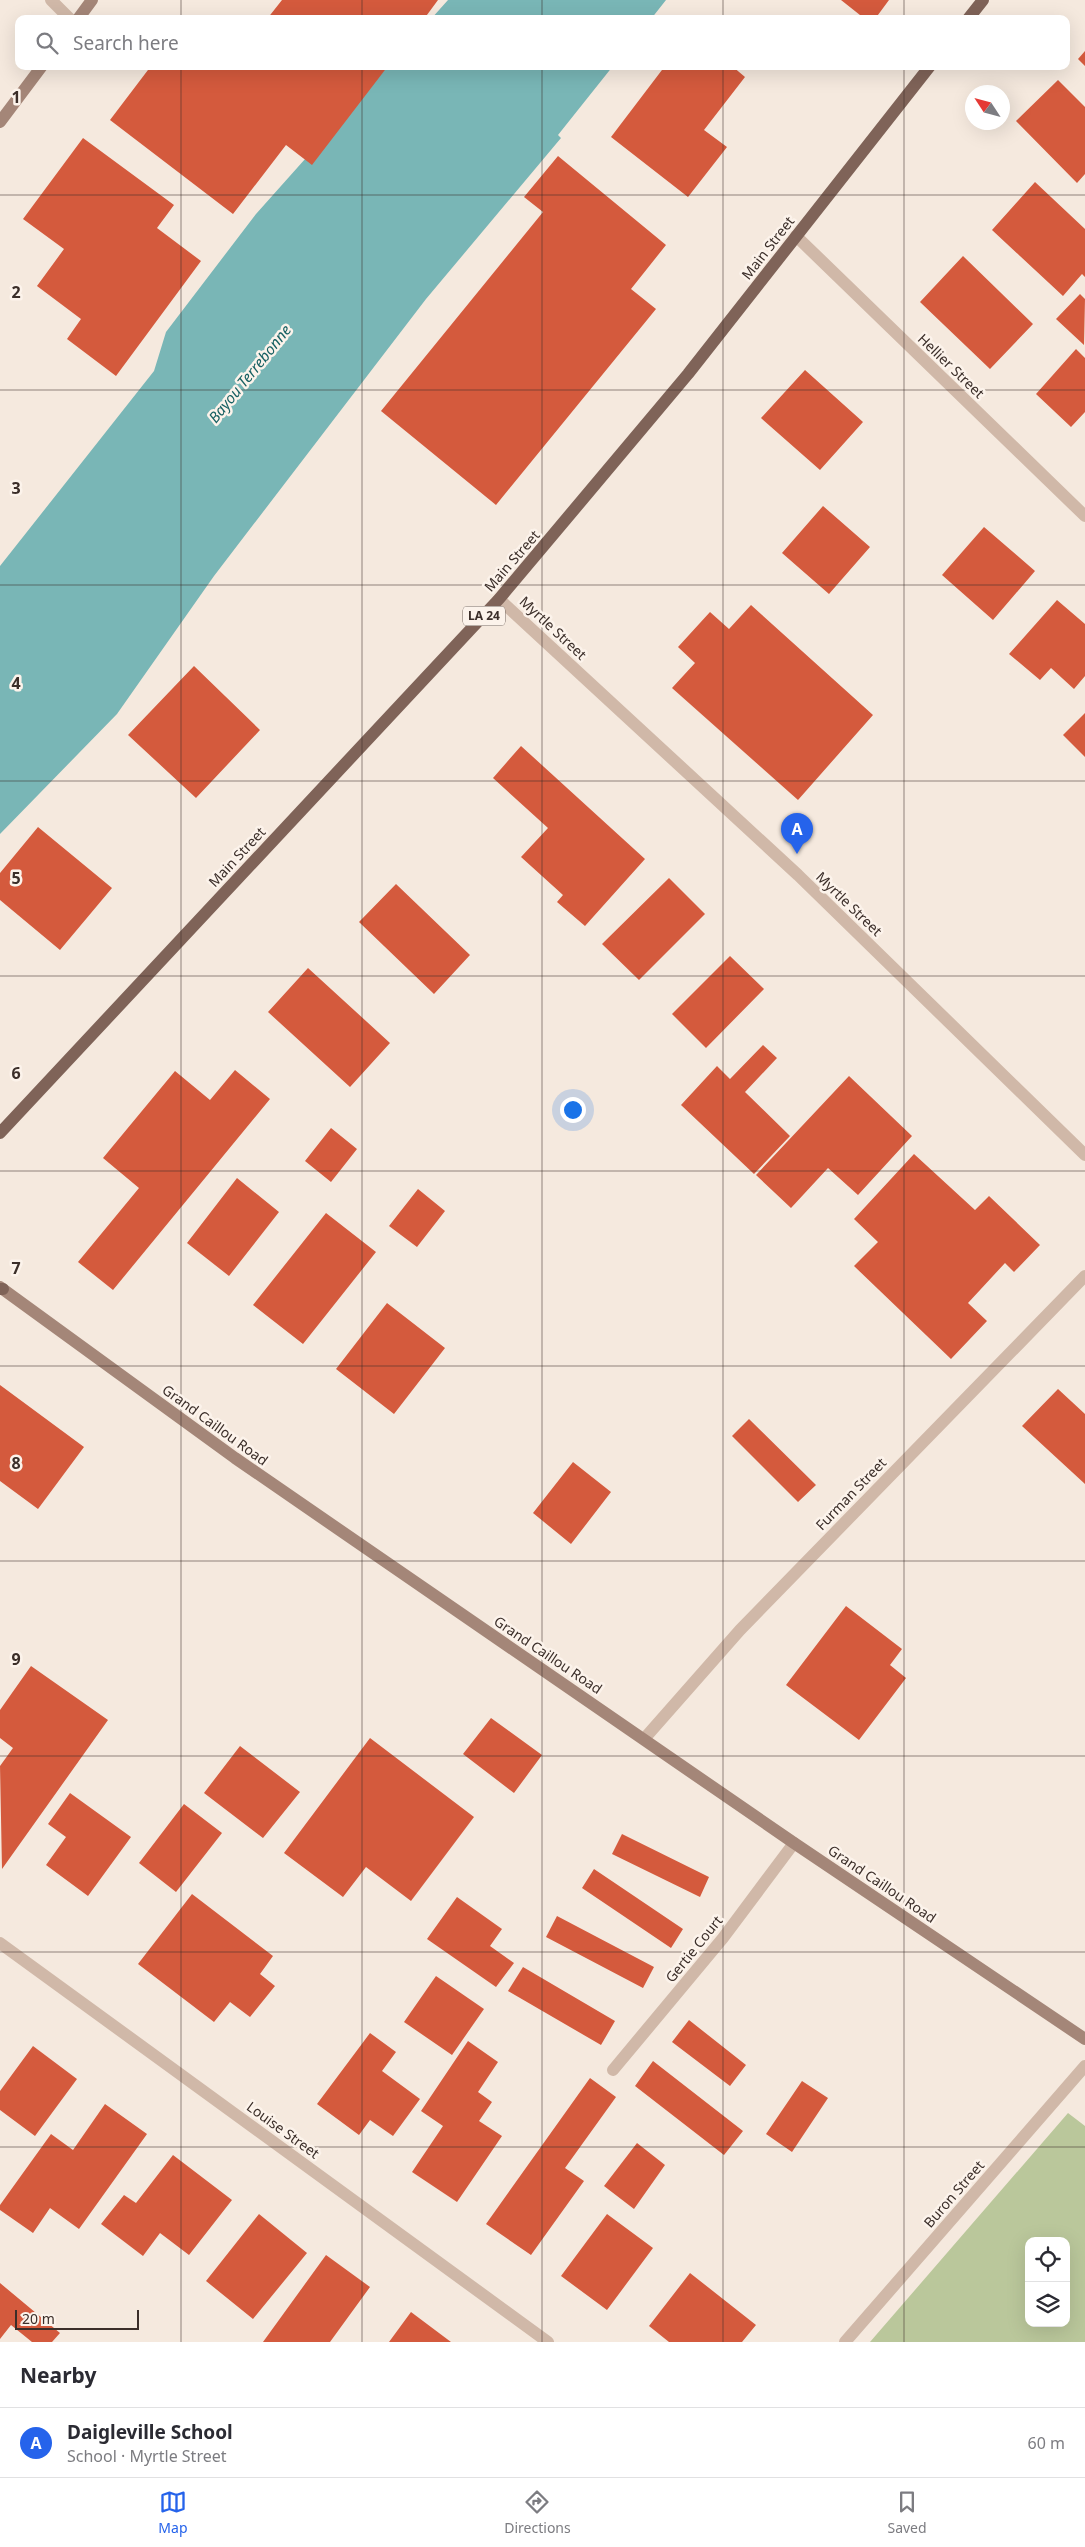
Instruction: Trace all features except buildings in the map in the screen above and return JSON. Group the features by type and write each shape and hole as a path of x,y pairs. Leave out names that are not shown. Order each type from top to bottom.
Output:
{"main road":[{"path":"81,15 92,0"},
{"path":"971,15 982,0"},
{"path":"0,122 39,70"},
{"name":"Main Street","path":"0,1133 500,599 688,374 927,70"},
{"name":"Grand Caillou Road","path":"1,1289 235,1458 794,1844 1085,2039"}],"street":[{"path":"51,0 66,15"},
{"name":"Hellier Street","path":"796,236 1085,516"},
{"name":"Myrtle Street","path":"500,599 798,875 1085,1155"},
{"name":"Furman Street","path":"644,1739 740,1630 1085,1276"},
{"name":"Gertie Court","path":"613,2070 723,1938 794,1844"},
{"name":"Louise Street","path":"0,1943 548,2342"},
{"name":"Buron Street","path":"845,2342 1085,2066"}],"green space":[{"path":"1068,2113 1085,2126 1085,2342 870,2342"}],"water":[{"path":"448,0 666,0 654,15 435,15"},
{"name":"Bayou Terrebonne","path":"384,70 610,70 558,135 561,138 426,299 214,576 117,714 0,834 0,566 154,371 166,332 256,214"}],"place":[{"name":"Daigleville School","path":"797,854"}]}
